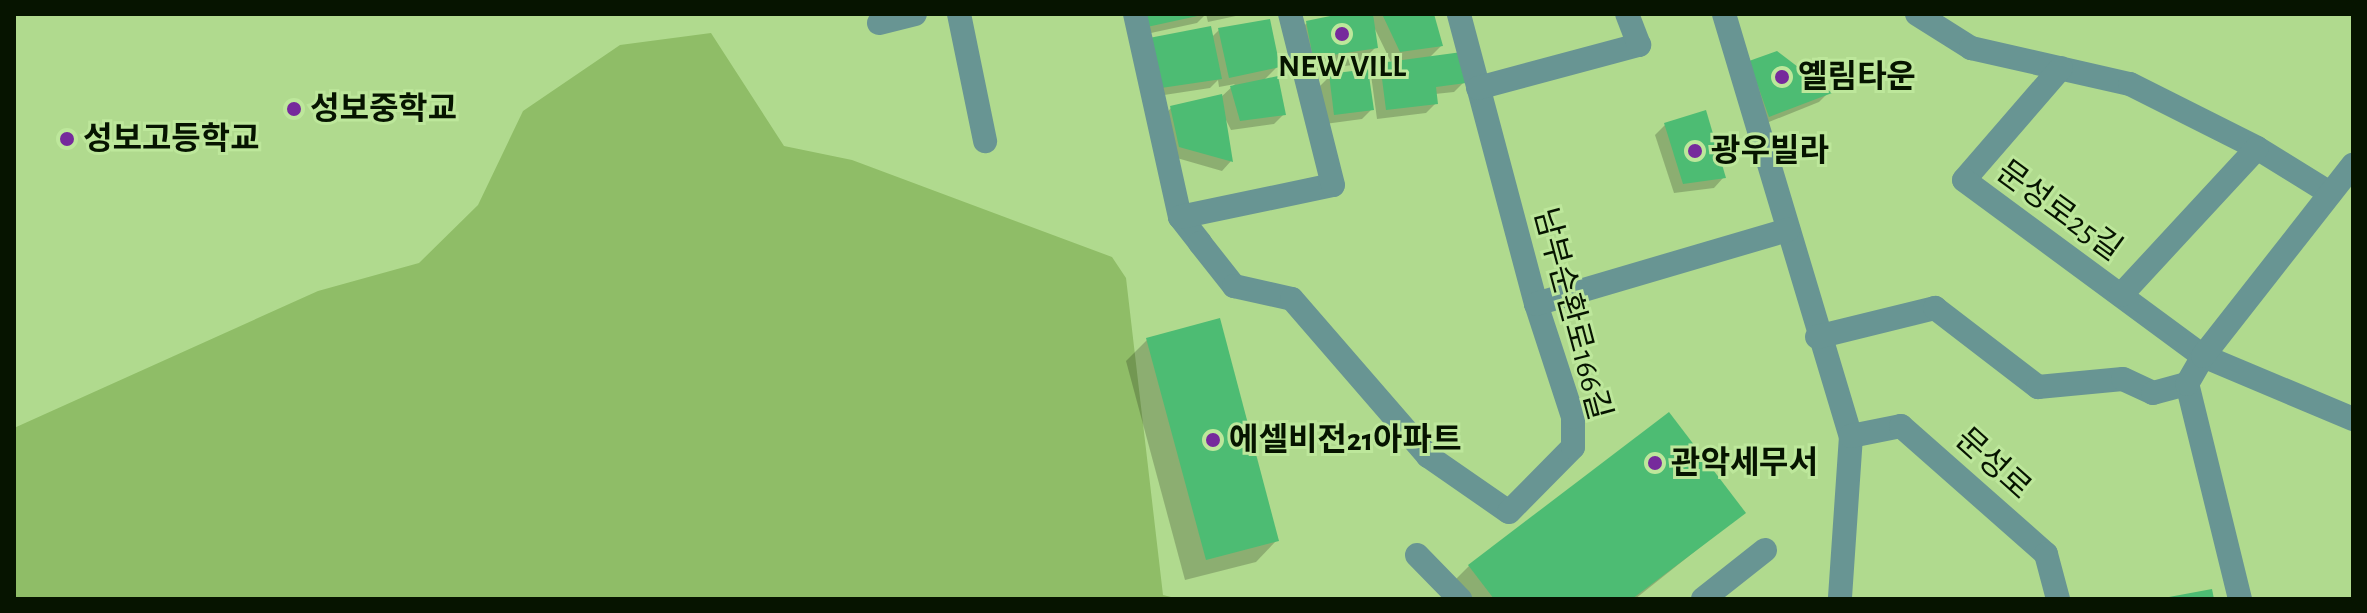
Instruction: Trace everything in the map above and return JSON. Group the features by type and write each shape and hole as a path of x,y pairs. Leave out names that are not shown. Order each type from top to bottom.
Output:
{"street":[{"path":"879,23 915,14"},
{"path":"959,14 985,141"},
{"path":"1135,14 1180,217 1333,185 1290,14"},
{"name":"남부순환로166길","path":"1180,217 1234,286 1292,299 1428,456 1509,512 1573,447 1573,417 1536,304 1459,14"},
{"path":"1478,88 1639,45 1627,14"},
{"path":"1724,14 1817,337 1851,436 1840,599"},
{"path":"1917,14 1971,48 2130,84 2257,148 2330,193"},
{"name":"문성로25길","path":"2061,68 1964,180 2203,356 2353,419"},
{"name":"문성로25길","path":"2121,295 2257,148"},
{"path":"2240,599 2187,384 2203,356 2353,165"},
{"path":"1536,304 1788,230"},
{"path":"1817,337 1935,308 2038,387 2123,379 2153,393 2187,384"},
{"name":"문성로","path":"1851,436 1901,426 2046,554 2058,599"},
{"path":"1703,599 1765,550"},
{"path":"1417,555 1460,599"}],"green space":[{"path":"711,33 784,146 852,160 1112,257 1126,278 1163,595 1179,599 14,599 14,428 318,291 419,263 478,205 523,111 620,45"}],"building":[{"path":"1144,14 1202,14 1202,15 1147,27"},
{"name":"NEW VILL","path":"1340,14 1373,14 1378,48 1313,58 1306,21"},
{"path":"1382,14 1434,14 1443,46 1400,52"},
{"path":"1270,19 1280,67 1229,78 1218,28"},
{"path":"1211,26 1222,79 1161,88 1149,38"},
{"name":"옐림타운","path":"1777,51 1832,93 1769,117 1749,61"},
{"path":"1462,52 1466,83 1436,87 1438,104 1386,110 1380,63"},
{"path":"1368,69 1374,110 1334,115 1329,74"},
{"path":"1278,76 1286,115 1240,121 1230,86"},
{"path":"1222,94 1233,162 1179,147 1170,106"},
{"name":"광우빌라","path":"1706,110 1726,178 1683,184 1664,123"},
{"name":"에셀비전21아파트","path":"1220,318 1279,541 1206,560 1146,338"},
{"name":"관악세무서","path":"1669,412 1746,513 1632,599 1494,599 1468,565"},
{"path":"2212,589 2214,599 2169,599 2169,597"}],"place":[{"name":"NEW VILL","path":"1342,34"},
{"name":"옐림타운","path":"1782,77"},
{"name":"성보중학교","path":"294,109"},
{"name":"성보고등학교","path":"67,139"},
{"name":"광우빌라","path":"1695,151"},
{"name":"에셀비전21아파트","path":"1213,440"},
{"name":"관악세무서","path":"1655,463"}]}
